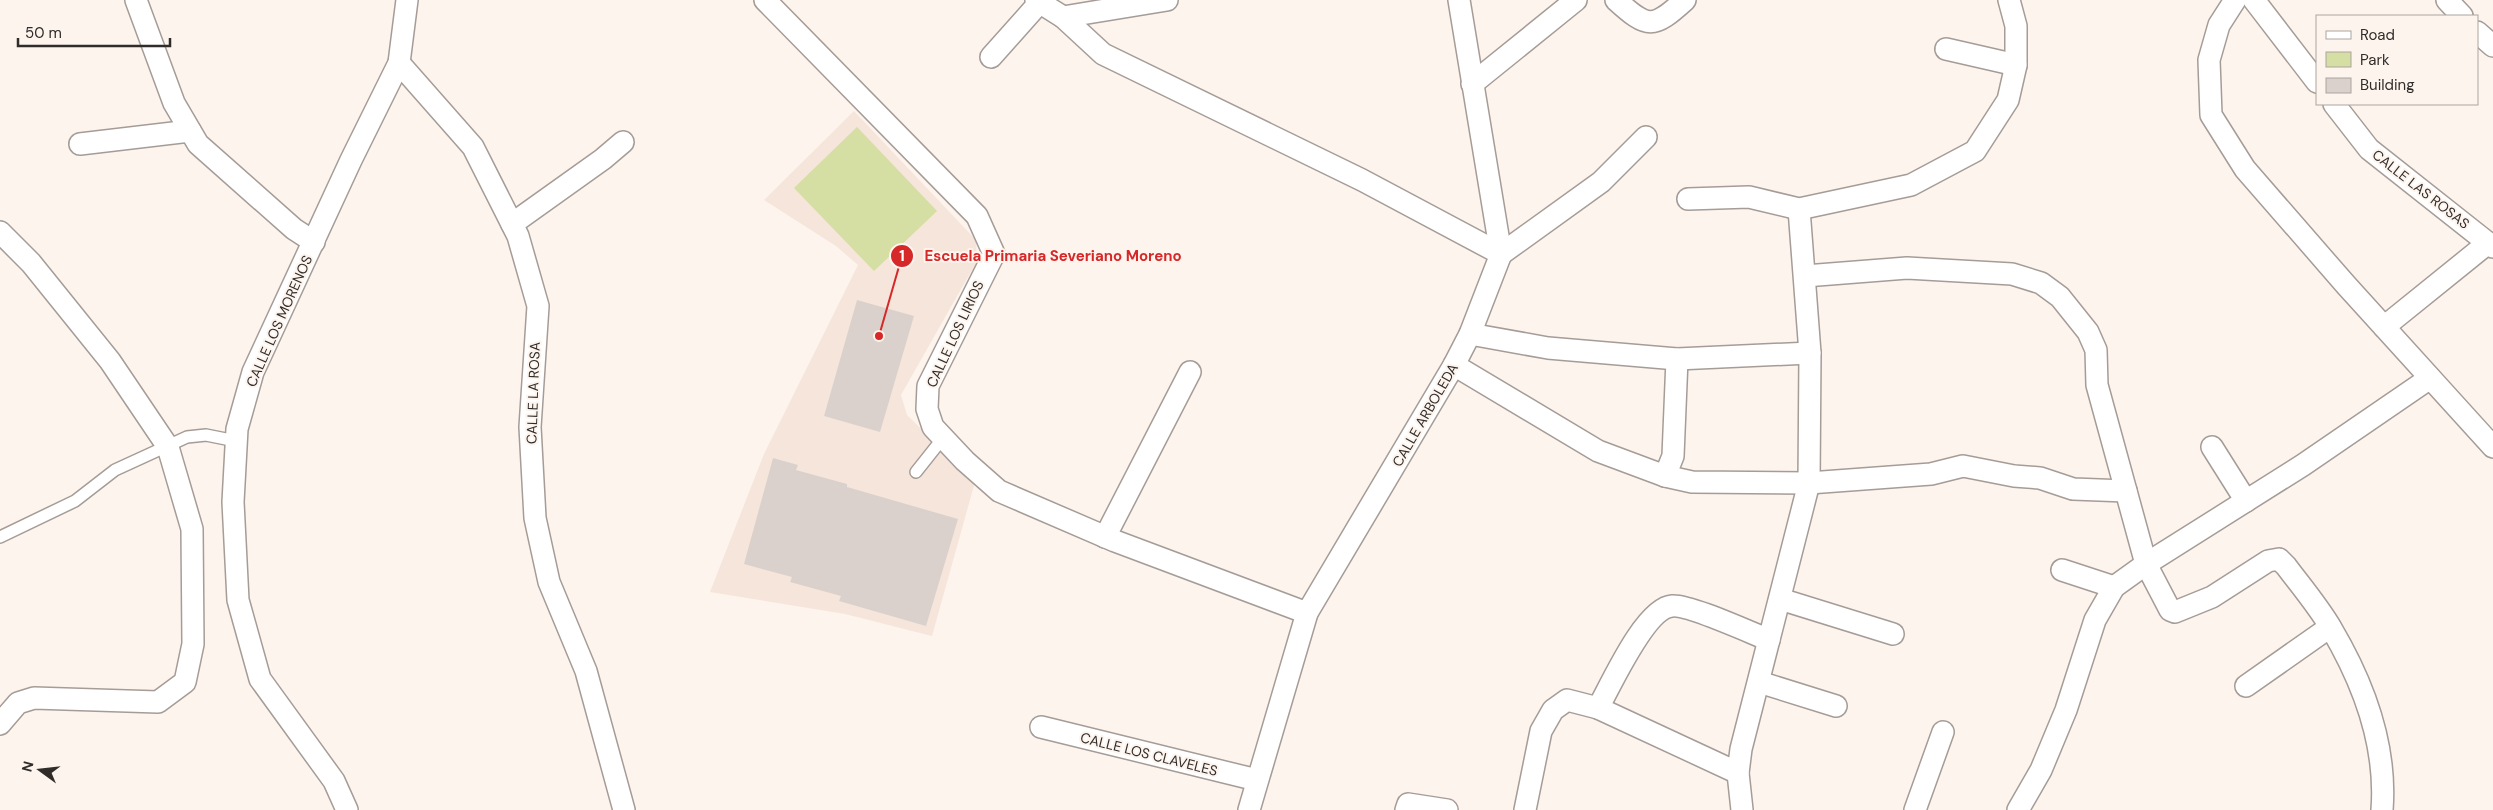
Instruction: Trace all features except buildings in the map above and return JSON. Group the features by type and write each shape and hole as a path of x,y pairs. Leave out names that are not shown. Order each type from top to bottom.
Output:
{"street":[{"path":"136,0 174,103 198,144 294,229 314,242"},
{"name":"CALLE LOS MORENOS","path":"347,810 334,781 260,680 238,600 234,502 236,441 237,429 254,372 351,160 400,63 407,0"},
{"name":"CALLE LOS LIRIOS","path":"765,0 977,216 994,254 928,386 927,409 933,427 965,461 999,491 1105,537 1307,613"},
{"path":"1063,17 1167,0"},
{"path":"1459,0 1501,254"},
{"path":"1472,84 1576,0"},
{"path":"1616,0 1638,19 1652,23 1666,17 1685,0"},
{"path":"1688,199 1749,197 1799,209 1911,185 1975,151 2008,100 2016,64 2016,26 2009,0"},
{"path":"2235,0 2219,25 2209,60 2211,115 2245,169 2384,328 2493,447"},
{"path":"2254,0 2316,81"},
{"path":"2447,0 2461,15"},
{"path":"991,58 1039,1 1063,17 1103,54 1362,180 1501,254"},
{"path":"2478,33 2493,46"},
{"path":"1946,49 2016,64"},
{"name":"CALLE LA ROSA","path":"400,63 473,147 518,236 538,306 530,427 534,518 548,582 586,671 624,810"},
{"name":"CALLE LAS ROSAS","path":"2335,105 2369,149 2491,245"},
{"path":"80,144 190,131"},
{"path":"1501,254 1601,182 1646,137"},
{"path":"512,224 603,159 623,142"},
{"path":"1742,810 1738,773 1741,749 1810,483 1810,353 1799,209"},
{"path":"0,232 31,263 110,360 168,447 192,529 193,644 185,682 158,702 34,698 18,703 0,724"},
{"path":"2384,328 2491,245"},
{"name":"CALLE ARBOLEDA","path":"1249,810 1307,613 1454,366 1470,334 1501,254"},
{"path":"1805,276 1907,268 2012,274 2041,283 2060,296 2088,332 2096,350 2097,385 2146,564 2170,610 2175,612 2212,597 2268,561 2279,559 2330,627 2368,704 2380,757 2382,810"},
{"path":"1470,334 1548,348 1677,359 1810,353"},
{"path":"1665,476 1673,456 1677,359"},
{"path":"1454,366 1598,451 1665,476 1692,482 1810,483 1931,474 1963,466 2014,476 2040,478 2073,489 2126,491"},
{"path":"1105,537 1190,372"},
{"path":"2018,810 2041,770 2066,710 2095,620 2114,587 2146,564 2246,501 2430,378"},
{"path":"2212,447 2246,501"},
{"path":"2062,570 2114,587"},
{"path":"1780,599 1893,634"},
{"path":"1598,708 1642,629 1658,611 1665,608 1672,606 1695,611 1769,640"},
{"path":"2246,686 2330,627"},
{"path":"1759,682 1836,706"},
{"path":"1525,810 1541,732 1552,710 1567,700 1598,708 1738,773"},
{"name":"CALLE LOS CLAVELES","path":"1041,727 1258,780"},
{"path":"1915,810 1943,732"},
{"path":"1406,810 1408,804 1447,810"}],"lane":[{"path":"0,537 75,501 115,470 187,437 206,435 236,441"},
{"path":"916,472 943,438"}],"shaded area":[{"path":"854,111 976,240 977,261 901,395 907,415 975,482 932,636 845,614 710,592 764,454 858,265 836,246 764,200"}],"green space":[{"path":"857,127 937,211 874,271 794,188"}],"place":[{"name":"Escuela Primaria Severiano Moreno","path":"879,336"}]}
